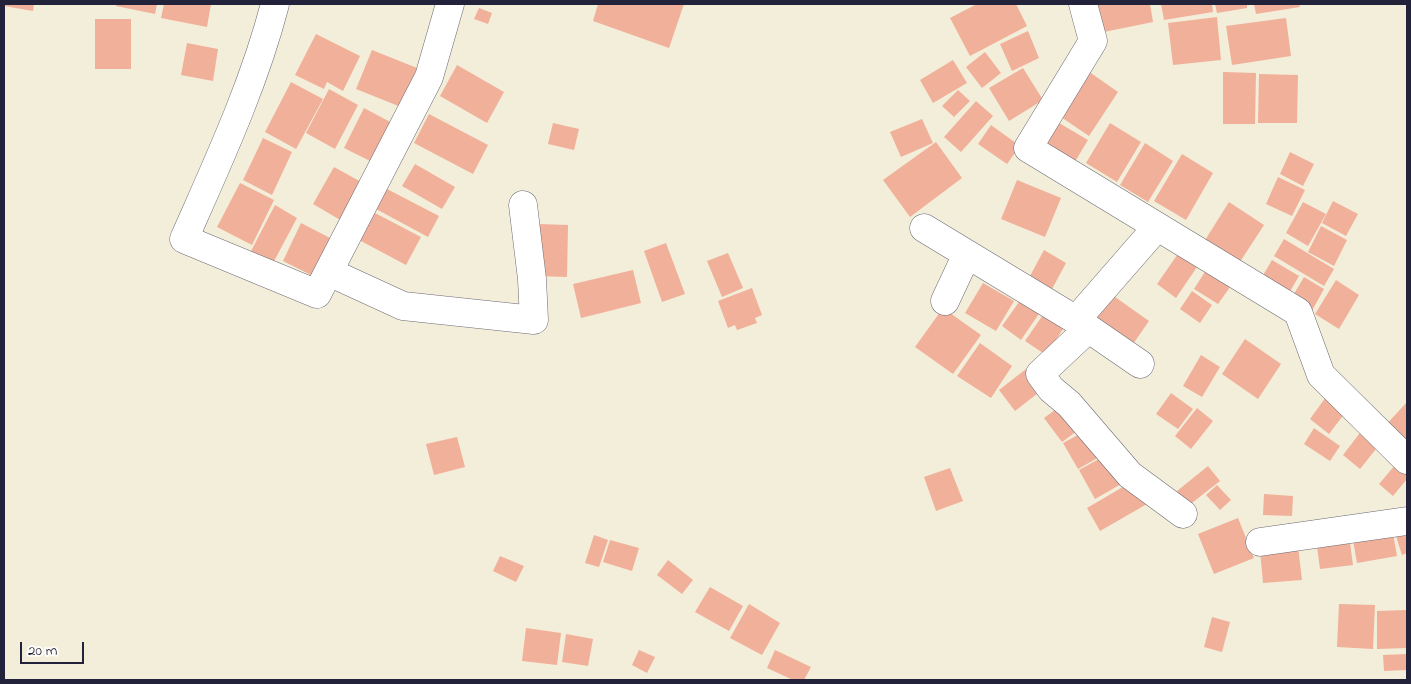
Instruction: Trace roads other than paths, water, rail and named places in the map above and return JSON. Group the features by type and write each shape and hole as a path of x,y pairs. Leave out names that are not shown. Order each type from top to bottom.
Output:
{"street":[{"path":"274,4 266,40 230,136 184,239 317,294 429,78 450,4"},
{"path":"1082,4 1093,41 1028,148 1298,312 1321,375 1407,460"},
{"path":"328,272 403,306 534,320 532,279 523,205"},
{"path":"1157,227 1082,324 1040,374 1051,389 1069,404 1130,475 1183,514"},
{"path":"924,228 1082,324 1140,364"},
{"path":"945,301 967,254"},
{"path":"1260,542 1407,521"}]}
